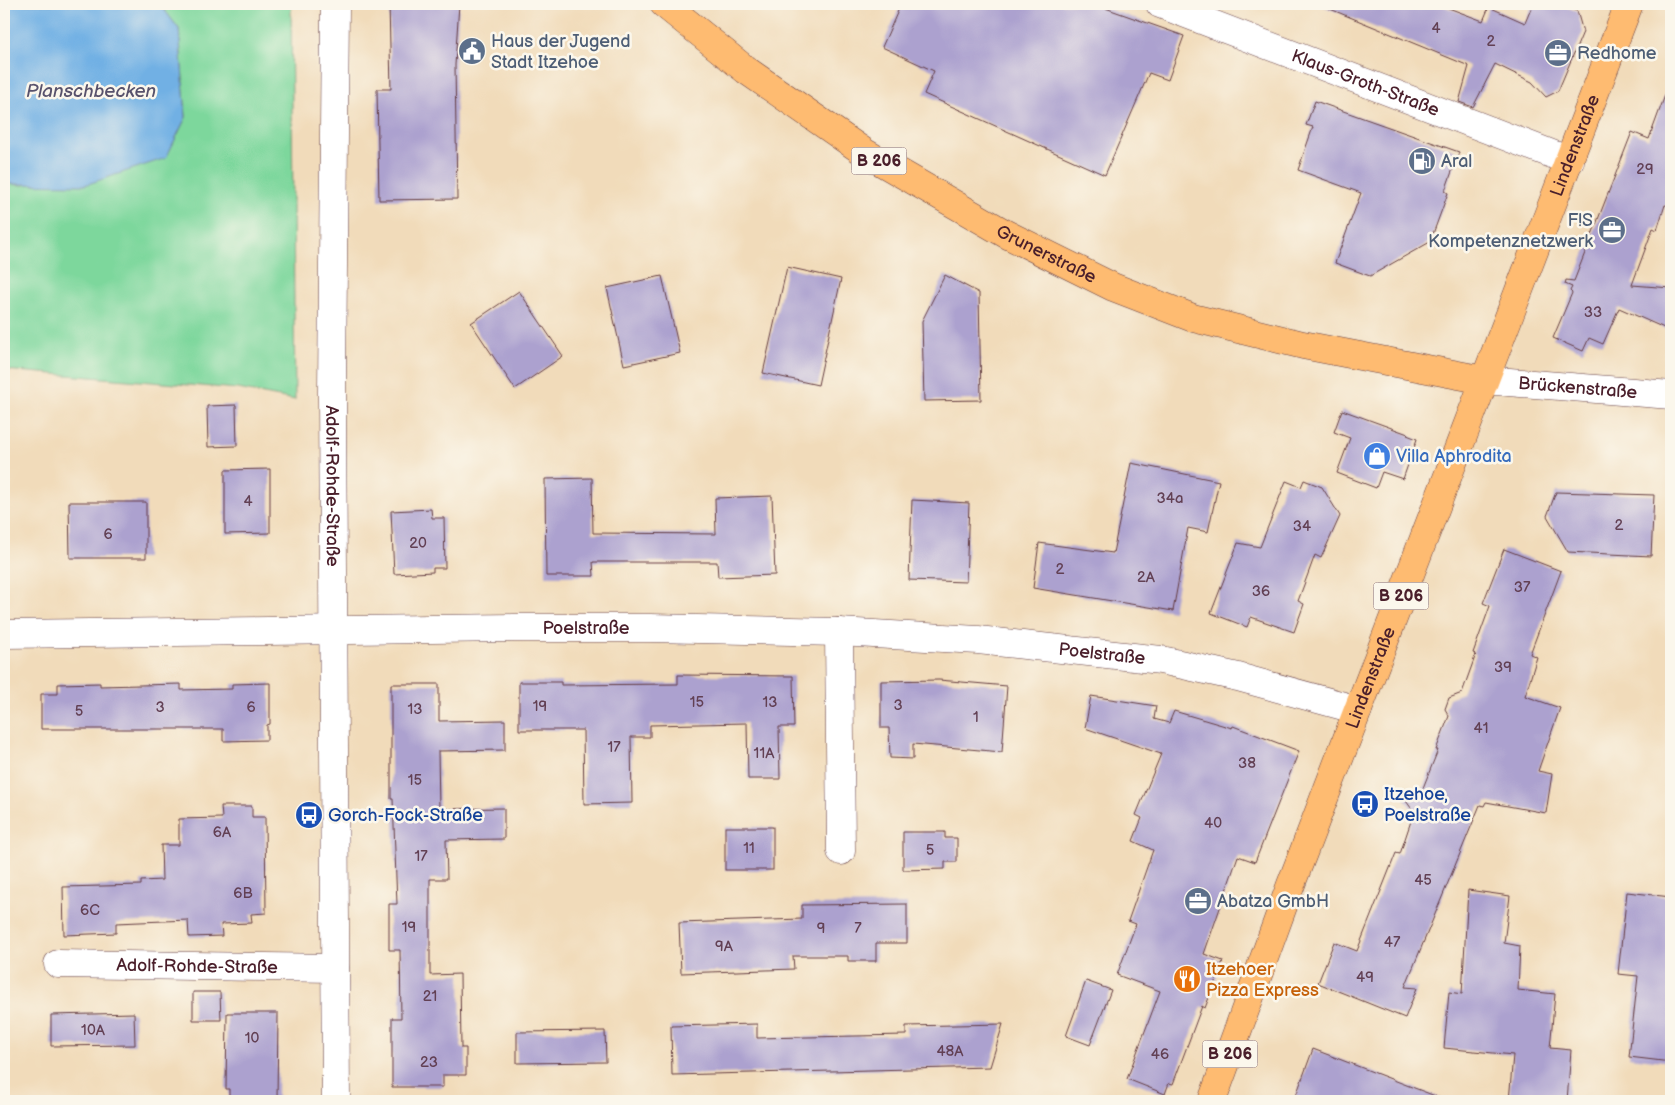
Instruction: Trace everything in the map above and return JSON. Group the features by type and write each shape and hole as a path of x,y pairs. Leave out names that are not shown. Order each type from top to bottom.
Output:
{"main road":[{"name":"Grunerstraße","path":"664,4 746,70 864,152 1006,234 1113,287 1193,318 1304,346 1484,380"},
{"name":"Lindenstraße","path":"1212,1101 1290,887 1629,4"}],"street":[{"name":"Adolf-Rohde-Straße","path":"335,4 333,150 336,1101"},
{"name":"Klaus-Groth-Straße","path":"1160,4 1570,161"},
{"name":"Brückenstraße","path":"1484,380 1671,395"},
{"name":"Poelstraße","path":"334,631 650,628 839,632 978,640 1161,660 1238,677 1358,710"},
{"path":"4,634 334,631"},
{"path":"839,632 841,851"},
{"name":"Adolf-Rohde-Straße","path":"58,964 335,968"}],"green space":[{"path":"160,4 291,4 295,400 238,389 4,370 4,184 24,185 166,158 186,117 179,29"}],"water":[{"name":"Planschbecken","path":"4,4 160,4 179,29 186,117 166,158 85,185 4,184"}],"building":[{"path":"389,4 459,4 455,65 457,199 379,200 377,89 391,89"},
{"path":"901,4 1094,4 1184,36 1168,80 1149,73 1105,175 924,94 934,71 882,47"},
{"path":"1318,4 1438,4 1483,21 1489,7 1525,23 1533,4 1558,4 1577,11 1583,32 1558,91 1546,97 1532,82 1495,64 1473,107 1459,102 1469,66"},
{"path":"1668,87 1671,87 1671,206 1665,205 1657,230 1653,228 1632,285 1671,288 1671,331 1619,308 1603,344 1589,338 1583,351 1553,338 1572,293 1570,291 1572,287 1565,284 1566,280 1574,281 1632,132 1649,139"},
{"path":"1315,101 1459,152 1445,191 1448,193 1430,242 1370,276 1335,263 1361,193 1298,170 1313,127 1306,125"},
{"path":"787,267 841,279 818,385 763,373"},
{"path":"945,275 979,293 981,400 924,401 922,321"},
{"path":"662,276 680,353 624,365 607,288"},
{"path":"519,291 563,356 515,389 471,323"},
{"path":"236,405 237,446 208,447 207,406"},
{"name":"Villa Aphrodita","path":"1342,410 1417,439 1403,479 1382,472 1376,488 1337,473 1350,438 1334,432"},
{"path":"1131,463 1219,481 1208,532 1188,528 1173,611 1033,588 1039,543 1113,553"},
{"path":"270,469 270,533 225,534 225,470"},
{"path":"592,478 593,533 716,534 715,498 772,496 775,575 718,577 717,562 593,562 594,576 546,576 545,479"},
{"path":"1304,480 1322,487 1340,516 1321,558 1315,555 1298,601 1304,604 1294,632 1251,617 1247,627 1211,613 1238,543 1260,547 1286,481 1301,487"},
{"path":"1556,492 1654,495 1651,556 1568,552 1547,516"},
{"path":"912,500 969,503 966,582 909,580"},
{"path":"69,502 146,502 146,558 70,558"},
{"path":"431,509 432,518 444,518 445,568 433,568 433,572 394,574 391,511"},
{"path":"1504,549 1561,571 1530,654 1537,657 1525,696 1560,708 1538,771 1552,774 1546,813 1486,802 1484,806 1480,805 1405,987 1417,988 1405,1018 1318,983 1334,942 1357,951 1396,853 1400,854 1414,812 1401,794 1421,793 1449,716 1445,709 1449,698 1462,693 1476,654 1473,653 1490,606 1483,603"},
{"path":"678,675 793,676 794,727 779,727 780,779 748,779 747,723 650,725 650,737 631,737 632,803 584,804 583,730 519,730 519,682 561,682 561,685 678,684"},
{"path":"939,680 1007,686 1002,752 913,744 913,759 890,758 889,728 881,728 881,681"},
{"path":"100,683 100,686 181,684 181,690 232,689 232,684 270,683 270,724 267,725 267,740 223,741 223,729 41,729 41,694 58,694 58,684"},
{"path":"391,684 439,684 439,721 505,720 505,750 438,751 439,809 504,808 504,839 446,840 447,879 430,879 430,975 460,974 461,1048 466,1048 466,1075 443,1075 443,1087 392,1087 392,1018 401,1018 400,950 389,950 389,904 397,904 393,799 391,799"},
{"path":"1091,696 1156,706 1154,719 1169,723 1174,711 1232,728 1233,726 1299,751 1255,862 1238,856 1204,954 1223,961 1205,1008 1202,1006 1173,1084 1169,1083 1165,1094 1127,1079 1160,991 1117,975 1136,924 1128,921 1153,850 1133,841 1142,818 1136,815 1161,754 1085,728"},
{"path":"221,806 252,806 252,817 265,817 266,913 251,914 252,923 221,924 222,936 189,937 188,920 116,923 116,933 64,935 63,887 141,885 141,881 162,880 161,845 179,845 179,819 222,818"},
{"path":"725,827 773,827 773,870 725,870"},
{"path":"903,832 945,832 945,838 957,838 957,862 945,862 945,869 903,870"},
{"path":"1468,890 1510,896 1504,943 1520,946 1518,990 1555,994 1550,1048 1571,1050 1567,1101 1509,1101 1513,1055 1444,1048 1449,992 1462,994"},
{"path":"1627,892 1671,897 1671,1062 1629,1057 1638,976 1618,974"},
{"path":"907,904 907,943 876,943 876,961 848,961 848,956 793,956 794,969 681,973 679,923 802,919 802,905"},
{"path":"1086,981 1111,990 1090,1045 1066,1036"},
{"path":"193,992 220,992 221,1020 193,1020"},
{"path":"134,1013 135,1045 51,1046 51,1015"},
{"path":"227,1013 278,1013 277,1101 229,1101 229,1089 226,1089"},
{"path":"757,1024 757,1038 906,1035 906,1026 1003,1024 990,1067 672,1075 671,1026"},
{"path":"605,1031 606,1062 517,1063 517,1032"},
{"path":"1313,1049 1443,1099 1442,1101 1294,1101"}],"place":[{"name":"Haus der Jugend Stadt Itzehoe","path":"472,51"},
{"name":"Redhome","path":"1558,53"},
{"name":"Aral","path":"1422,161"},
{"name":"F!S Kompetenznetzwerk","path":"1612,230"},
{"name":"Villa Aphrodita","path":"1377,456"},
{"name":"Itzehoe, Poelstraße","path":"1365,804"},
{"name":"Gorch-Fock-Straße","path":"309,815"},
{"name":"Abatza GmbH","path":"1198,901"},
{"name":"Itzehoer Pizza Express","path":"1187,979"}]}
